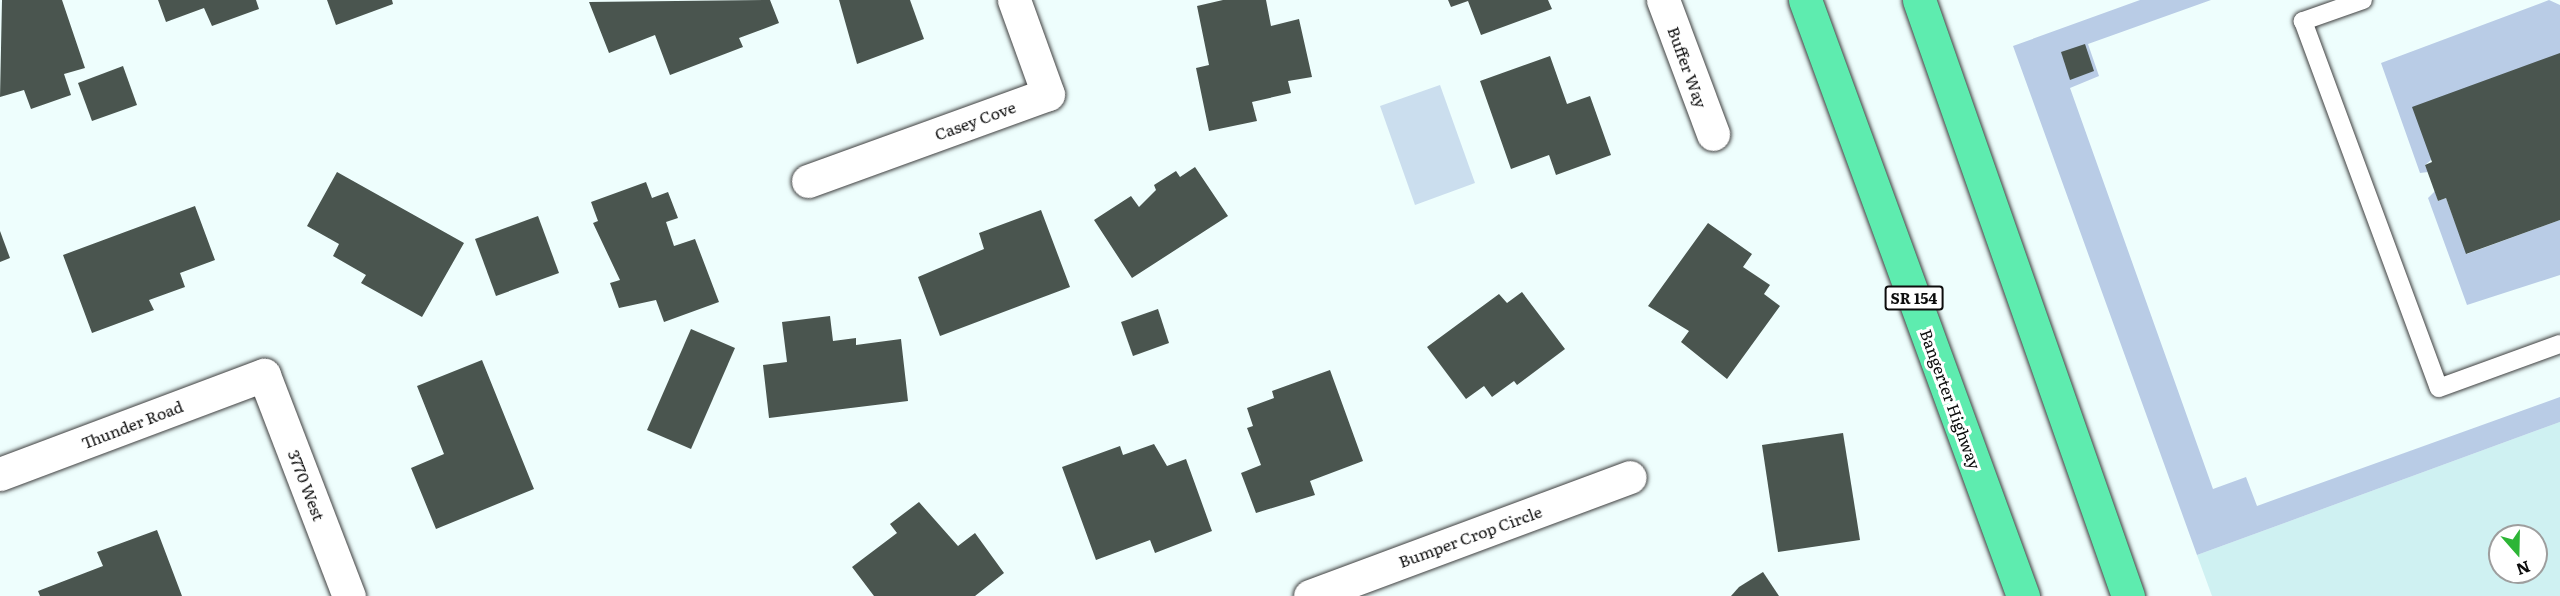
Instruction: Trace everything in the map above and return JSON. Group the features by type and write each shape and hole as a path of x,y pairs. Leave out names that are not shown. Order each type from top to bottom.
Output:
{"highway":[{"name":"Bangerter Highway","path":"1805,0 2023,596"},
{"path":"1919,0 2128,596"}],"street":[{"name":"Casey Cove","path":"808,181 1048,94 1014,0"},
{"name":"Buffer Way","path":"1664,0 1713,134"},
{"name":"Thunder Road","path":"0,474 264,375"},
{"name":"3770 West","path":"264,375 349,596"},
{"name":"Bumper Crop Circle","path":"1310,596 1630,477"}],"lane":[{"path":"2363,0 2303,21 2439,388 2560,344"}],"shaded area":[{"path":"2140,0 2211,0 2088,44 2099,76 2070,88 2213,489 2246,477 2257,506 2560,397 2560,422 2197,555 2013,46"},
{"path":"2549,0 2560,5 2560,53 2425,165 2428,172 2420,173 2381,63"},
{"path":"1440,85 1475,183 1415,205 1380,106"},
{"path":"2435,191 2438,201 2446,198 2467,254 2560,220 2560,275 2467,305 2428,198"},
{"path":"2560,422 2560,596 2212,596 2197,555"}],"building":[{"path":"2,0 62,0 85,68 64,74 71,95 31,109 24,90 0,97"},
{"path":"158,0 256,0 259,9 212,26 204,8 166,22"},
{"path":"327,0 392,0 393,4 336,25"},
{"path":"770,0 779,23 739,38 743,47 670,75 655,35 609,53 589,2"},
{"path":"839,0 910,0 924,39 857,64"},
{"path":"1223,0 1266,0 1271,26 1299,19 1312,77 1288,81 1291,93 1252,102 1257,121 1209,131 1196,68 1209,65 1197,6"},
{"path":"1448,0 1548,0 1552,9 1481,35 1468,1 1451,7"},
{"path":"2085,44 2094,71 2070,80 2061,52"},
{"path":"2560,53 2560,220 2466,254 2446,198 2438,201 2425,165 2432,162 2412,107"},
{"path":"1550,56 1567,104 1590,96 1611,155 1556,175 1549,155 1511,169 1480,81"},
{"path":"123,66 137,105 92,121 78,83"},
{"path":"1195,167 1228,216 1132,278 1094,220 1131,196 1139,207 1156,190 1154,185 1176,171 1180,177"},
{"path":"337,172 464,243 422,317 361,283 366,275 333,256 339,244 307,226"},
{"path":"646,182 652,198 668,192 678,218 666,222 674,246 695,239 719,302 664,322 656,300 619,308 610,283 620,280 593,223 598,221 591,202"},
{"path":"195,206 215,260 180,273 185,287 149,300 154,310 92,333 63,255"},
{"path":"1041,210 1070,287 940,336 918,277 984,249 979,233"},
{"path":"538,216 559,273 496,296 475,239"},
{"path":"1708,223 1752,254 1743,267 1770,285 1764,294 1780,306 1727,379 1681,342 1689,331 1648,306"},
{"path":"0,231 10,258 0,262"},
{"path":"1522,292 1565,349 1517,385 1514,381 1492,397 1484,386 1466,399 1427,347 1499,294 1507,303"},
{"path":"1158,309 1169,343 1133,356 1121,322"},
{"path":"830,316 833,341 856,338 856,345 901,339 908,401 769,418 763,365 787,362 782,322"},
{"path":"691,329 735,348 691,449 647,430"},
{"path":"482,360 534,489 436,529 411,468 444,454 417,386"},
{"path":"1330,370 1363,461 1310,481 1315,495 1256,513 1241,473 1261,465 1247,428 1253,426 1247,408 1274,398 1272,391"},
{"path":"1843,433 1860,540 1778,552 1762,445"},
{"path":"1154,444 1167,466 1186,459 1212,531 1155,553 1150,540 1096,560 1062,467 1120,446 1123,455"},
{"path":"919,502 958,546 975,533 1004,573 975,596 874,596 852,567 897,533 890,524"},
{"path":"157,530 182,596 40,596 38,591 103,566 97,552"},
{"path":"1763,572 1779,596 1731,596 1739,587"}]}
